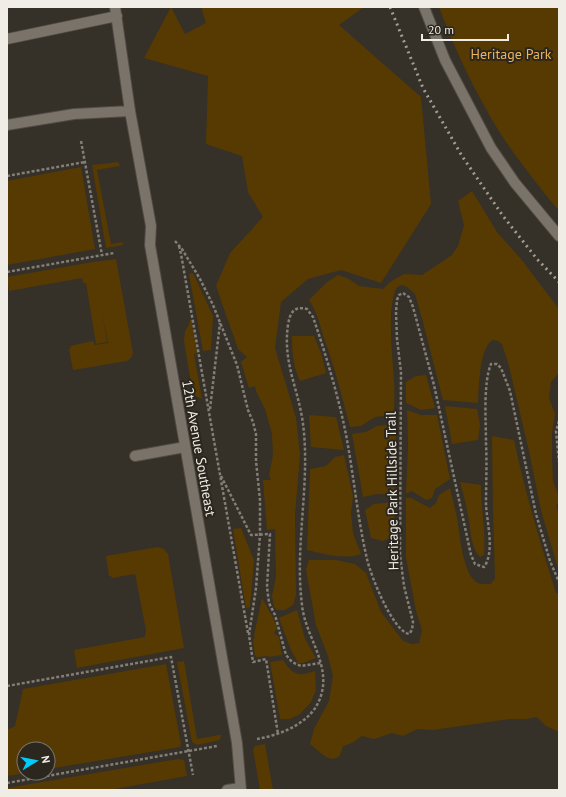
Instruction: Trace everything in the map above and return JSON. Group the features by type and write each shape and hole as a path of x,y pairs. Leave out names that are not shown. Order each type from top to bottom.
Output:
{"street":[{"path":"424,7 445,60 491,148 515,184 559,236"},
{"path":"7,39 116,12"},
{"name":"12th Avenue Southeast","path":"116,12 130,111 151,226 150,245 237,743 241,789"},
{"path":"7,125 74,114 130,111"},
{"path":"135,456 185,447"},
{"path":"227,790 241,789"}],"path":[{"path":"81,141 102,255"},
{"path":"7,176 85,162"},
{"path":"249,635 256,588 260,535 260,500 256,461 256,434 248,410 237,365 220,322 200,279 182,248 175,241 182,254 253,662 266,659 278,734"},
{"path":"7,272 114,253"},
{"name":"Heritage Park Hillside Trail","path":"257,739 278,734 297,724 312,712 319,701 323,689 321,663 307,626 302,606 300,576 301,539 306,470 304,434 301,412 291,378 287,356 287,333 290,316 295,309 300,307 307,309 313,317 334,383 349,452 367,560 372,576 386,607 404,633 409,634 412,630 413,622 404,586 400,554 402,372 397,339 396,300 399,295 403,293 409,297 413,307 434,385 471,555 475,564 484,567 488,561 490,550 486,505 486,406 488,371 491,364 497,364 501,368 510,391 536,514 552,567 559,582"},
{"path":"209,414 220,322"},
{"path":"559,421 556,431 559,462"},
{"path":"219,471 251,536 270,534 267,587 269,603 275,615 286,655 292,662 300,666 321,663"},
{"path":"7,686 171,657 193,775"},
{"path":"7,782 221,746"}],"green space":[{"path":"171,7 185,34 206,23 201,7 364,7 339,25 421,97 431,204 381,283 341,270 308,279 281,302 275,348 296,418 300,454 295,515 296,595 293,605 285,610 277,610 274,607 272,596 276,577 275,529 267,530 263,480 271,480 269,475 273,455 272,434 265,409 255,386 249,388 241,362 247,357 238,349 216,286 230,253 263,217 248,192 242,156 206,144 208,76 144,58"},
{"name":"Heritage Park","path":"439,7 559,7 559,211 520,162 494,123 467,72"},
{"path":"118,162 120,165 119,166 97,170 111,244 122,242 123,244 106,248 92,165"},
{"path":"81,167 95,249 7,265 7,181"},
{"path":"472,191 497,232 521,259 559,309 559,373 551,382 549,398 555,414 552,434 552,458 553,481 559,497 559,501 556,506 559,514 559,572 541,510 529,451 509,366 502,344 493,340 488,344 485,351 479,378 478,403 443,400 415,294 407,287 402,285 397,287 394,296 391,319 394,415 375,417 361,426 350,427 318,317 309,300 326,283 338,275 349,279 359,286 383,289 390,282 404,274 422,275 452,255 458,246 464,225 458,201"},
{"path":"116,259 133,353 131,358 127,361 73,370 69,349 71,348 70,346 93,341 95,345 108,343 102,312 107,342 96,344 86,283 83,283 82,278 9,291 7,277"},
{"path":"193,273 213,316 211,350 203,351 189,274"},
{"path":"191,318 197,353 194,354 202,399 193,395 184,341 185,331"},
{"path":"292,336 314,336 321,353 326,373 300,381 293,359"},
{"path":"426,375 435,408 421,410 406,403 406,382 416,376"},
{"path":"445,406 477,409 480,425 478,440 452,444"},
{"path":"407,410 421,415 437,415 450,479 435,489 432,498 426,500 412,491 406,493 408,446"},
{"path":"309,415 336,417 344,450 311,447"},
{"path":"396,424 395,495 377,494 363,497 352,434 366,432 377,426"},
{"path":"492,436 514,440 539,536 556,593 559,593 559,732 546,726 537,717 510,719 433,730 417,729 403,736 392,733 374,739 362,736 352,743 343,746 340,755 336,758 332,759 324,756 310,744 314,729 329,701 333,676 328,656 316,625 306,570 309,560 336,560 355,564 366,573 381,612 403,641 412,644 419,643 422,630 416,611 406,558 406,498 411,498 430,508 436,503 439,495 450,488 457,518 462,552 468,570 471,577 476,582 481,584 491,584 495,578"},
{"path":"344,455 353,496 351,513 353,533 361,554 355,556 327,555 307,550 310,469 326,466 335,457"},
{"path":"460,482 481,485 484,555 480,557 474,548"},
{"path":"394,502 395,536 383,541 371,538 365,510 374,504"},
{"path":"241,528 254,560 250,607 246,608 233,529"},
{"path":"158,547 164,549 168,554 184,648 77,668 74,650 145,637 146,630 135,574 112,578 109,576 106,556"},
{"path":"262,598 276,624 277,628 274,633 279,637 282,655 269,657 255,656 253,639 255,638 254,635"},
{"path":"297,610 305,639 316,658 303,663 298,663 291,650 279,618"},
{"path":"283,660 293,672 304,674 315,671 316,690 311,702 300,714 290,719 280,719 270,662"},
{"path":"184,661 197,739 221,735 220,740 197,745 192,742 177,662"},
{"path":"166,664 181,744 180,747 56,768 56,741 16,741 16,775 7,776 7,730 15,726 23,689"},
{"path":"265,744 273,790 260,790 253,749 255,746"},
{"path":"178,759 184,760 187,776 109,790 7,790 7,788 56,781 56,780"}],"railway":[{"path":"390,7 423,88 462,156 503,216 537,259 559,282"}]}
